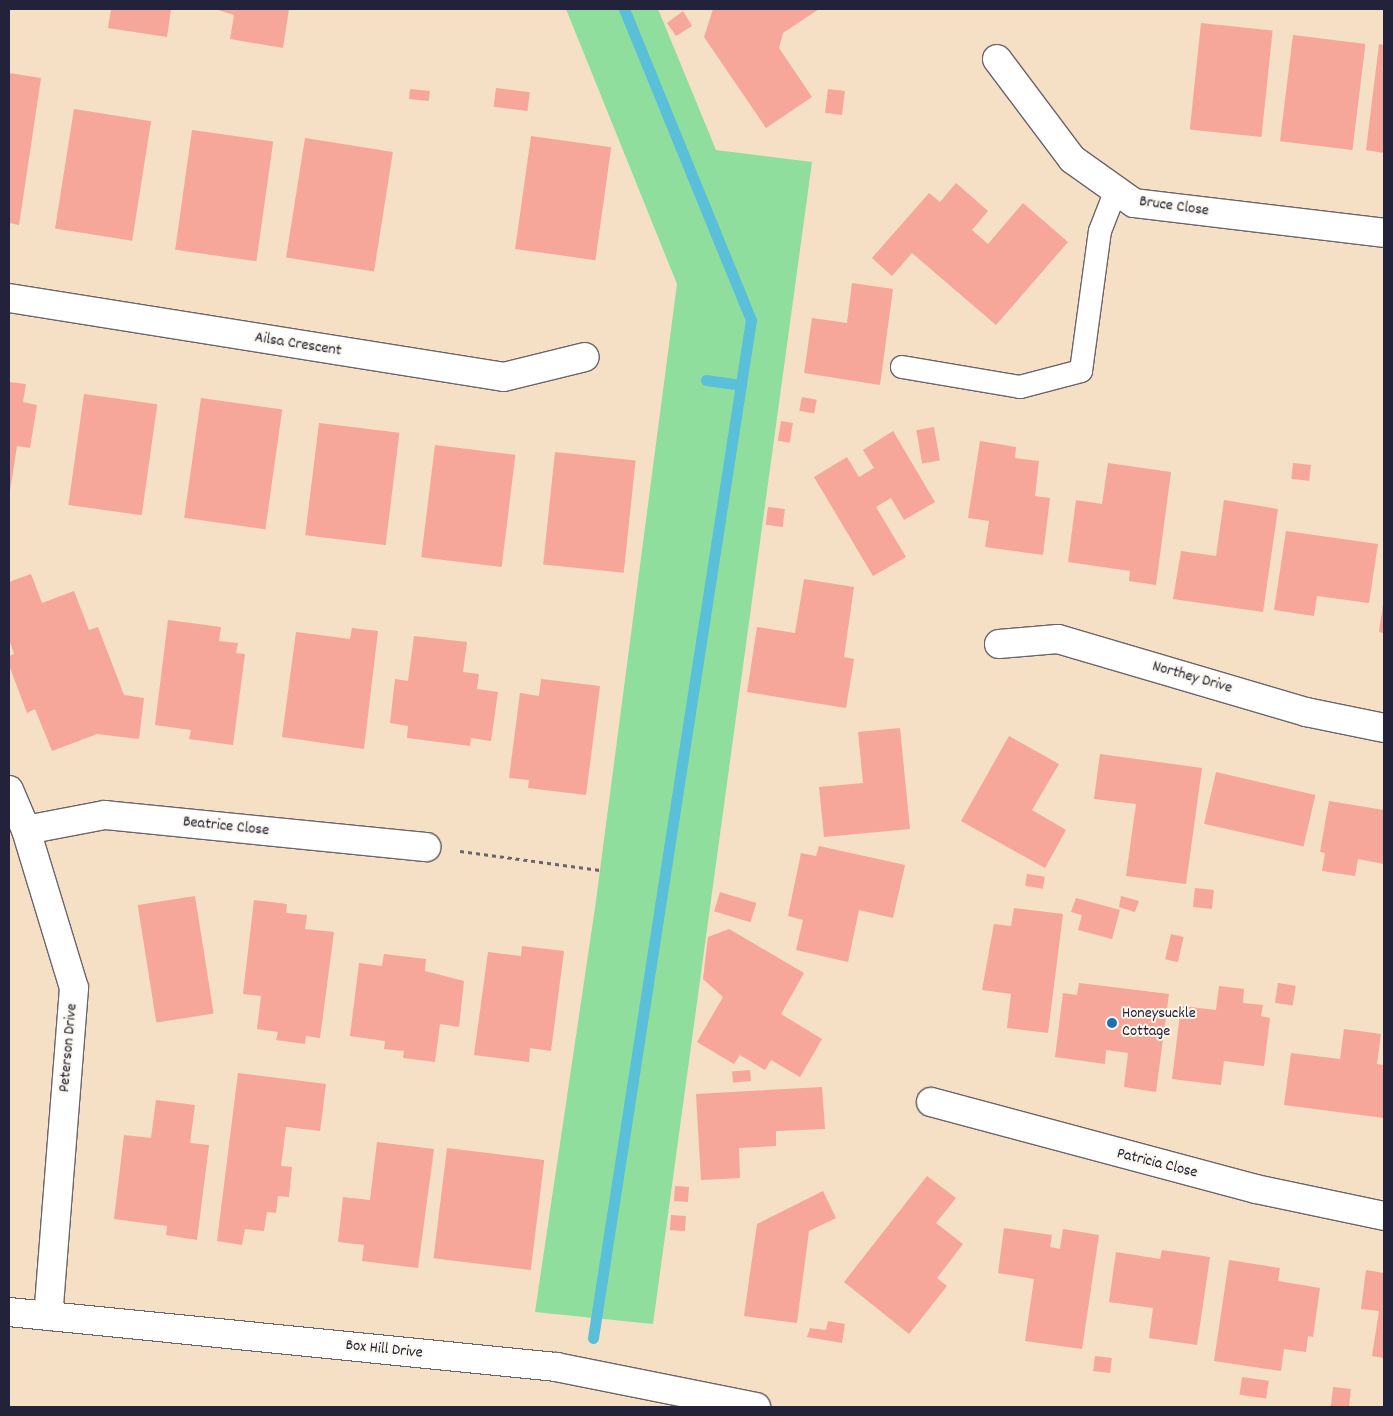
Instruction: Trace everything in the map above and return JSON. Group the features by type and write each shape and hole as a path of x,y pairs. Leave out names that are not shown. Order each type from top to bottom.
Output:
{"street":[{"name":"Bruce Close","path":"997,59 1072,159 1134,203 1384,233"},
{"name":"Ailsa Crescent","path":"9,298 504,378 585,357"},
{"name":"Northey Drive","path":"998,644 1058,639 1306,712 1384,728"},
{"name":"Peterson Drive","path":"9,790 26,830 74,988 48,1316"},
{"name":"Beatrice Close","path":"26,830 105,815 426,847"},
{"name":"Patricia Close","path":"931,1102 1256,1189 1384,1216"},
{"name":"Box Hill Drive","path":"9,1312 556,1367 756,1407"}],"lane":[{"path":"902,366 1020,387 1081,371 1100,231 1116,190"}],"path":[{"path":"471,853 600,870"}],"green space":[{"path":"566,9 658,9 716,150 812,162 653,1324 535,1312 595,908 677,284"}],"building":[{"path":"111,9 171,9 167,37 108,28"},
{"path":"215,9 289,9 283,48 230,39 234,15"},
{"path":"713,9 819,9 783,33 779,48 812,97 766,128 704,37"},
{"path":"683,11 692,26 676,36 667,23"},
{"path":"1201,23 1273,31 1261,137 1190,129"},
{"path":"1293,35 1365,44 1352,150 1280,141"},
{"path":"1379,44 1384,45 1384,153 1366,150"},
{"path":"9,73 41,78 19,225 9,223"},
{"path":"496,88 530,92 527,111 494,107"},
{"path":"410,89 430,91 429,101 409,99"},
{"path":"828,89 845,91 842,115 825,113"},
{"path":"74,109 151,121 132,241 55,229"},
{"path":"192,130 273,141 256,261 175,250"},
{"path":"531,136 611,147 595,260 515,249"},
{"path":"305,138 393,152 374,271 286,258"},
{"path":"956,183 988,211 972,230 988,244 1023,203 1068,242 996,325 912,253 892,276 872,258 929,193 940,202"},
{"path":"852,283 893,289 880,385 804,373 812,318 847,323"},
{"path":"9,382 26,384 23,402 37,405 30,448 17,446 10,491"},
{"path":"84,394 157,404 142,515 68,505"},
{"path":"802,397 817,400 814,414 799,411"},
{"path":"201,398 282,409 265,529 184,518"},
{"path":"781,421 793,423 790,443 778,441"},
{"path":"319,423 399,433 386,545 305,535"},
{"path":"934,427 940,460 922,464 916,430"},
{"path":"893,431 935,502 904,520 891,498 876,507 906,557 873,576 814,477 847,457 859,477 874,468 863,450"},
{"path":"980,441 1016,447 1015,458 1039,461 1035,496 1050,498 1043,555 985,547 989,521 968,518"},
{"path":"435,445 515,455 502,567 421,557"},
{"path":"555,452 636,460 624,573 543,564"},
{"path":"1108,463 1171,472 1156,585 1129,581 1130,571 1068,562 1076,500 1102,504"},
{"path":"1293,463 1311,465 1309,481 1291,479"},
{"path":"1224,500 1278,509 1263,612 1173,599 1181,551 1216,556"},
{"path":"768,507 785,509 783,527 766,525"},
{"path":"1286,531 1378,544 1369,603 1317,596 1314,616 1274,610"},
{"path":"31,574 42,603 74,591 89,630 98,627 124,695 144,698 139,739 97,734 52,751 35,709 27,713 9,665 9,656 14,654 9,639 9,582"},
{"path":"804,579 854,587 844,657 854,659 846,708 747,692 757,627 795,633"},
{"path":"1384,604 1384,633 1379,632"},
{"path":"168,620 221,627 219,641 238,643 236,653 245,654 233,745 189,739 191,730 155,725"},
{"path":"352,628 378,631 364,749 282,737 296,632 350,639"},
{"path":"414,636 467,642 463,672 479,674 477,689 498,692 491,741 471,738 470,746 407,738 408,726 390,723 395,679 408,681"},
{"path":"541,679 600,686 586,795 528,788 529,780 509,778 520,693 539,696"},
{"path":"900,728 910,829 824,837 819,787 863,783 858,732"},
{"path":"1009,736 1059,764 1032,810 1066,830 1045,868 961,821"},
{"path":"1100,754 1202,768 1186,884 1126,876 1136,804 1094,799"},
{"path":"1216,772 1315,795 1303,847 1204,824"},
{"path":"1329,801 1384,810 1384,864 1358,859 1355,876 1322,871 1325,853 1320,852"},
{"path":"819,846 905,865 893,918 859,910 848,962 796,950 803,920 788,916 801,853 816,856"},
{"path":"1027,874 1045,877 1043,889 1025,886"},
{"path":"1195,888 1214,890 1212,909 1193,907"},
{"path":"720,892 756,903 750,922 714,911"},
{"path":"195,896 214,1014 156,1023 138,905"},
{"path":"1121,896 1139,901 1135,912 1119,907"},
{"path":"1076,898 1120,910 1112,939 1078,930 1082,915 1071,912"},
{"path":"254,900 287,904 286,913 307,915 305,929 334,932 320,1038 306,1036 305,1044 276,1040 278,1032 257,1029 261,996 243,994"},
{"path":"1014,908 1063,914 1048,1033 1007,1028 1011,994 982,990 994,924 1011,926"},
{"path":"729,929 804,973 781,1014 822,1039 800,1077 771,1060 765,1070 740,1055 734,1064 697,1042 723,997 703,979 708,937"},
{"path":"1171,934 1184,937 1178,962 1165,959"},
{"path":"522,946 564,951 551,1051 530,1048 529,1062 474,1055 488,952 521,956"},
{"path":"384,954 426,959 425,971 464,981 459,1027 440,1024 435,1062 403,1058 404,1051 384,1049 385,1041 350,1036 359,963 382,966"},
{"name":"Honeysuckle Cottage","path":"1079,983 1169,994 1156,1092 1124,1087 1128,1053 1106,1050 1105,1064 1055,1057 1063,993 1077,995"},
{"path":"1278,983 1296,986 1293,1006 1275,1003"},
{"path":"1219,986 1244,989 1243,1003 1263,1005 1261,1016 1270,1018 1264,1066 1224,1061 1221,1085 1172,1079 1181,1006 1216,1010"},
{"path":"1344,1029 1381,1034 1377,1064 1384,1065 1384,1118 1284,1105 1291,1053 1340,1059"},
{"path":"750,1070 751,1081 733,1083 732,1072"},
{"path":"238,1073 326,1084 320,1131 286,1127 281,1166 292,1167 289,1197 278,1196 276,1213 267,1212 264,1231 245,1229 242,1245 217,1241"},
{"path":"822,1087 825,1129 776,1131 776,1146 739,1148 740,1178 701,1180 696,1094"},
{"path":"156,1100 195,1105 190,1143 209,1145 197,1240 166,1235 167,1226 114,1219 124,1135 151,1138"},
{"path":"377,1142 434,1149 418,1268 362,1261 364,1245 338,1242 343,1197 370,1200"},
{"path":"447,1148 544,1160 531,1270 433,1258"},
{"path":"927,1176 956,1198 936,1223 963,1244 937,1278 947,1286 909,1334 844,1282"},
{"path":"675,1186 689,1187 688,1202 674,1201"},
{"path":"823,1191 836,1218 809,1231 797,1323 744,1316 757,1224"},
{"path":"671,1215 686,1216 685,1231 670,1230"},
{"path":"1004,1228 1052,1235 1050,1247 1060,1249 1063,1229 1099,1235 1082,1349 1025,1341 1034,1279 998,1273"},
{"path":"1162,1250 1210,1257 1197,1345 1149,1338 1153,1308 1109,1302 1116,1252 1160,1259"},
{"path":"1229,1260 1280,1268 1278,1281 1320,1288 1313,1337 1308,1336 1306,1352 1284,1349 1281,1371 1214,1361"},
{"path":"1366,1270 1384,1273 1384,1358 1372,1356 1379,1311 1361,1309"},
{"path":"828,1321 845,1324 842,1343 807,1337 810,1328 826,1330"},
{"path":"1095,1356 1112,1358 1110,1373 1093,1371"},
{"path":"1242,1377 1269,1381 1266,1399 1239,1395"},
{"path":"1333,1387 1351,1389 1349,1407 1331,1406"}],"waterway":[{"path":"593,1338 751,320 624,9"},
{"path":"706,380 741,385"}],"place":[{"name":"Honeysuckle Cottage","path":"1112,1023"}]}
